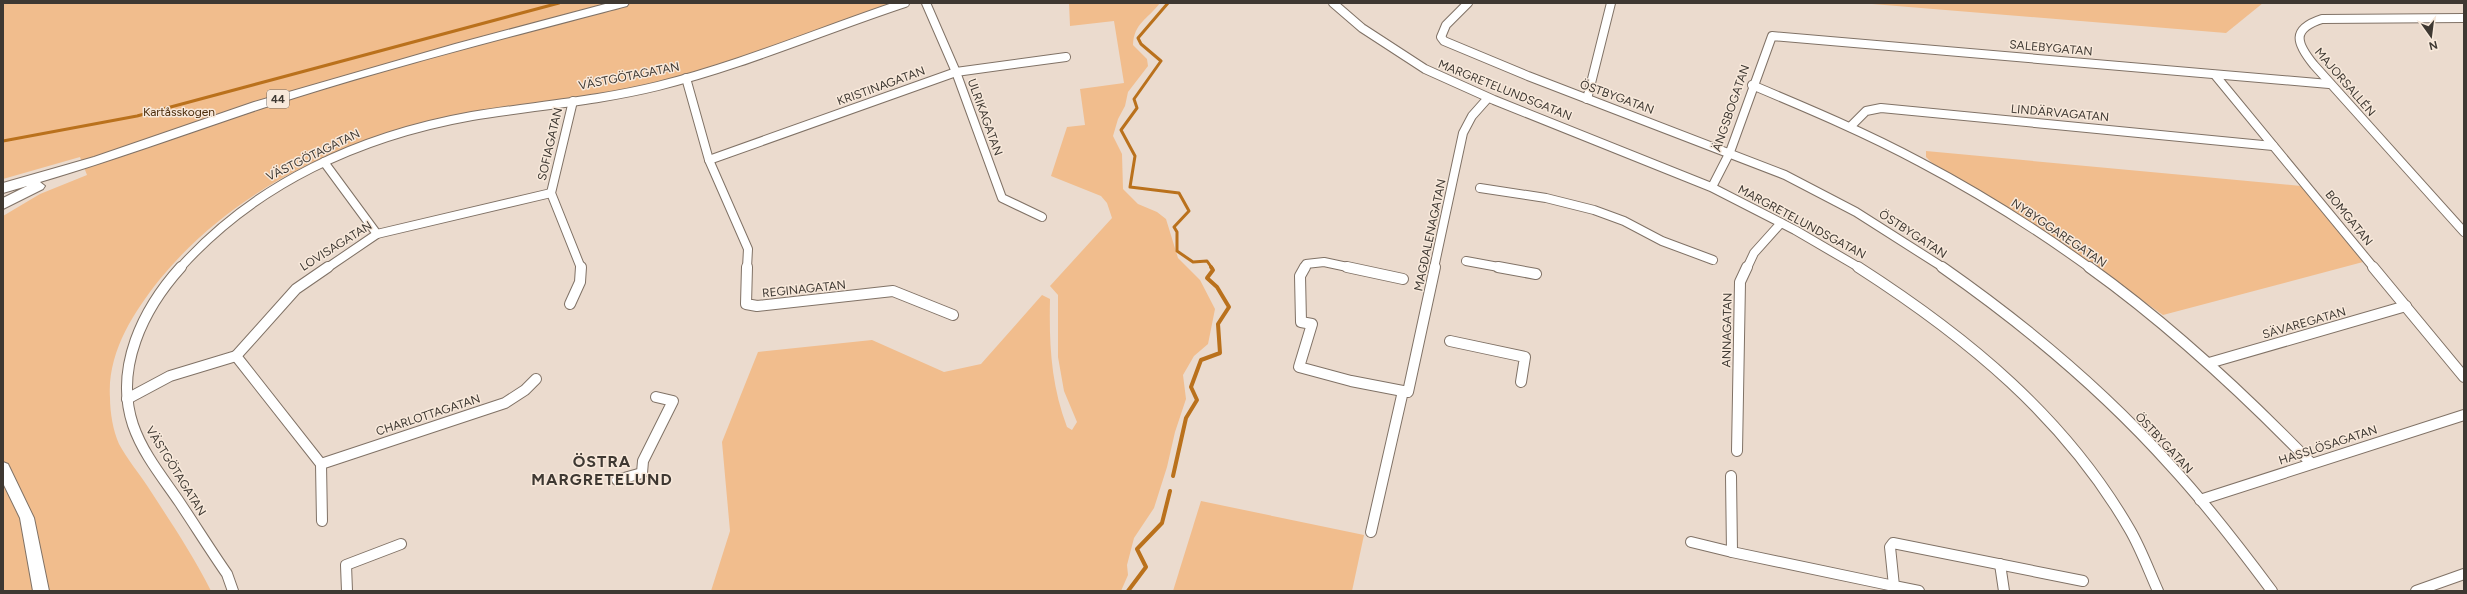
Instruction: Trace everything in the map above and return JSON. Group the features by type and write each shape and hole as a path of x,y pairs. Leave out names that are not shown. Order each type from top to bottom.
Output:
{"main road":[{"name":"44","path":"3,188 99,160 259,105 459,47 623,3"},
{"name":"44","path":"3,204 34,188 99,160"},
{"path":"3,468 27,518 41,591"}],"street":[{"name":"VÄSTGÖTAGATAN","path":"233,591 227,574 137,437 127,399 127,375 140,330 160,292 183,263 219,228 245,206 279,185 324,162 367,143 412,129 479,116 573,101 686,78 905,3"},
{"name":"ULRIKAGATAN","path":"926,3 956,72 1002,198 1009,203 1042,217"},
{"name":"MARGRETELUNDSGATAN","path":"1333,3 1362,29 1416,65 1488,98 1712,188 1781,223 1874,275 1926,311 1966,341 2021,391 2069,442 2109,496 2142,552 2158,591"},
{"name":"ÖSTBYGATAN","path":"1468,3 1442,30 1441,37 1444,41 1515,72 1730,152 1784,175 1869,220 1984,297 2025,329 2091,386 2144,438 2200,500 2272,591"},
{"path":"1587,99 1611,3"},
{"name":"MAJORSALLÉN","path":"2464,18 2322,19 2309,23 2299,34 2301,48 2329,84 2464,232"},
{"name":"SALEBYGATAN","path":"1772,36 2329,84"},
{"name":"ÄNGSBOGATAN","path":"1712,188 1730,152 1752,85 1772,36"},
{"name":"KRISTINAGATAN","path":"709,160 956,72 1066,57"},
{"name":"BOMGATAN","path":"2215,75 2464,377"},
{"name":"REGINAGATAN","path":"686,78 709,160 748,249 746,304 749,306 893,291 953,315"},
{"name":"NYBYGGAREGATAN","path":"1752,85 1850,127 1943,174 2044,237 2115,286 2209,363 2311,463"},
{"name":"MAGDALENAGATAN","path":"1371,532 1407,388 1463,133 1472,116 1488,98"},
{"name":"SOFIAGATAN","path":"570,304 580,282 581,266 551,193 573,101"},
{"name":"LINDÄRVAGATAN","path":"1850,127 1866,111 1881,108 2273,146"},
{"path":"324,162 377,234"},
{"path":"1480,188 1553,199 1594,210 1624,222 1662,241 1713,260"},
{"name":"LOVISAGATAN","path":"236,356 296,289 377,234 551,193"},
{"name":"ANNAGATAN","path":"1738,451 1740,282 1754,253 1781,223"},
{"path":"1466,261 1536,274"},
{"path":"1403,279 1324,262 1306,264 1300,276 1301,322 1312,324 1299,366 1351,381 1407,388"},
{"name":"SÄVAREGATAN","path":"2209,363 2406,306"},
{"path":"1450,341 1525,357 1521,382"},
{"path":"127,399 170,376 236,356 322,464 322,522"},
{"name":"CHARLOTTAGATAN","path":"322,464 505,403 525,390 536,379"},
{"path":"617,480 642,473 643,461 673,401 656,396"},
{"name":"HASSLÖSAGATAN","path":"2200,500 2311,463 2464,415"},
{"path":"1731,476 1732,552"},
{"path":"1691,542 1919,591"},
{"path":"1894,586 1890,547 1893,543 2083,581"},
{"path":"347,591 346,565 401,544"},
{"path":"2000,564 2004,591"},
{"path":"2416,591 2464,574"}],"green space":[{"name":"Kartåsskogen","path":"3,3 895,3 748,56 659,82 614,91 476,112 387,134 344,149 303,167 263,189 226,215 192,245 160,279 140,306 124,334 117,350 110,381 111,415 119,444 181,538 211,591 3,591 3,216 40,194 87,175 80,157 3,179"},
{"path":"1069,3 1160,3 1142,22 1136,32 1133,45 1147,59 1148,66 1128,92 1125,106 1118,119 1113,136 1122,154 1123,189 1138,204 1157,212 1166,219 1178,258 1200,280 1215,309 1208,344 1194,356 1183,375 1186,399 1175,432 1167,467 1154,508 1134,538 1127,565 1128,575 1121,591 711,591 730,531 722,442 758,352 872,340 944,372 981,364 1042,295 1050,299 1052,364 1057,396 1067,427 1072,430 1077,422 1064,391 1058,357 1058,295 1050,286 1112,218 1107,203 1101,196 1051,176 1067,127 1085,125 1080,89 1124,83 1114,21 1070,26"},
{"path":"1860,3 2263,3 2226,33"},
{"path":"1926,151 2301,186 2363,262 2163,315 2047,233 1934,165 1926,157"},
{"path":"1201,501 1364,535 1352,591 1173,591"}],"waterway":[{"path":"3,141 137,116 559,3"},
{"path":"1168,3 1138,38 1141,44 1161,61 1134,99 1137,108 1121,130 1135,156 1130,187 1179,193 1189,211 1174,227 1177,232 1177,251 1193,262 1207,261 1212,268"},
{"path":"1173,476 1186,418 1197,400 1191,387 1201,360 1220,353 1218,324 1229,307 1217,287 1207,278 1213,270 1211,267"},
{"path":"1128,591 1146,567 1137,549 1162,523 1170,491"}],"district":[{"name":"ÖSTRA MARGRETELUND","path":"602,470"}]}
